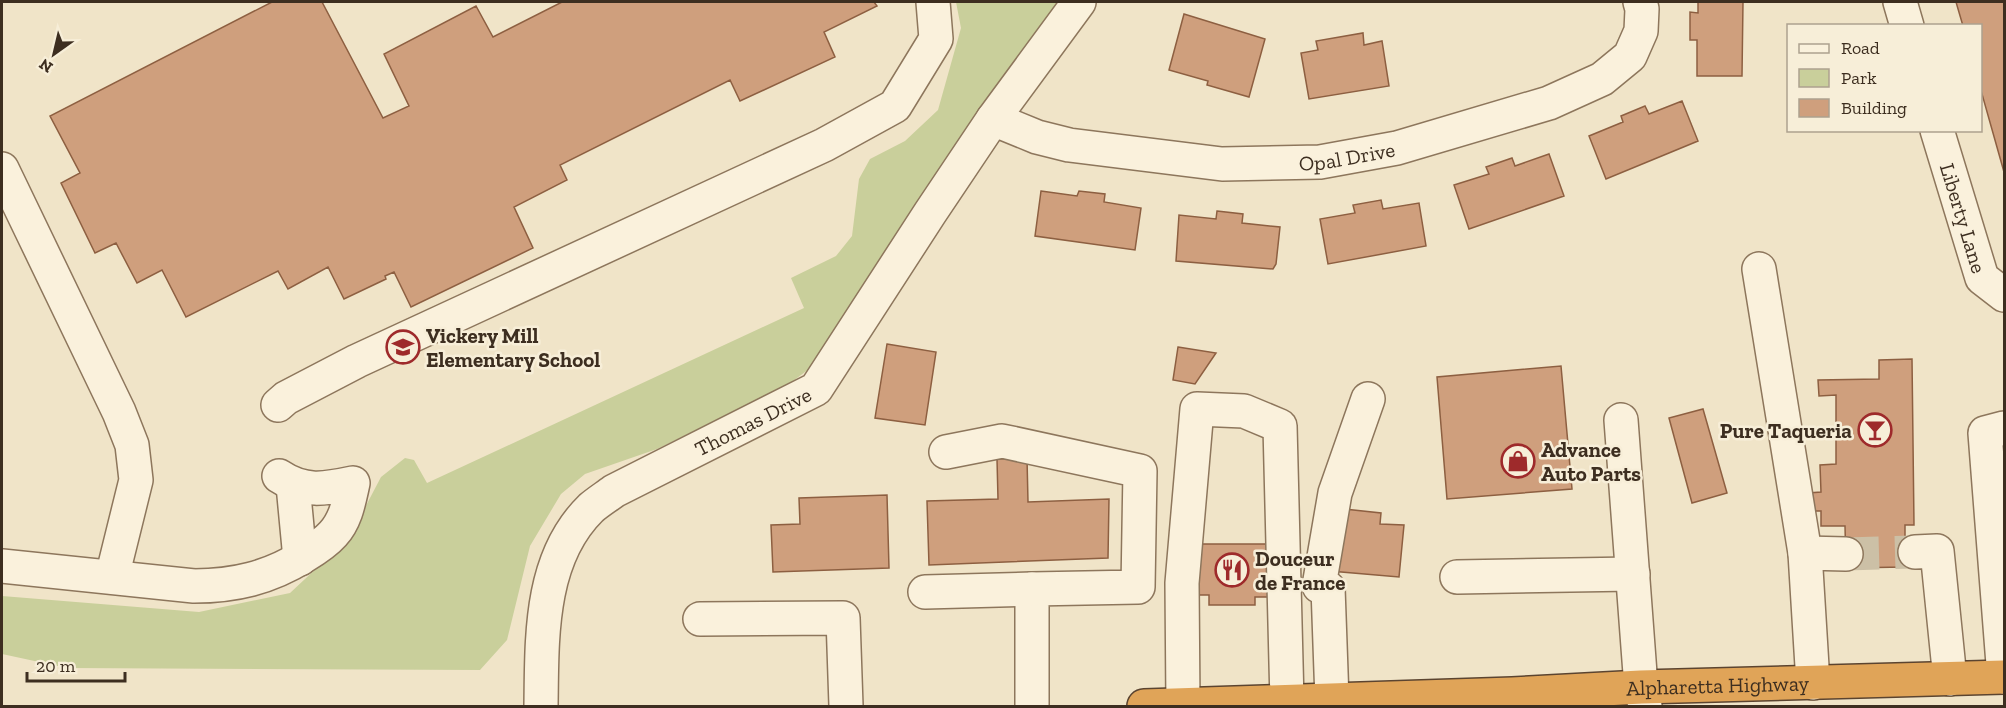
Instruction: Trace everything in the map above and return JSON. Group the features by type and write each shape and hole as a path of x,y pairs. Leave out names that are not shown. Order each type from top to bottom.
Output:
{"highway":[{"name":"Alpharetta Highway","path":"1144,706 1332,700 1439,701 1743,696 1813,683 2004,677"}],"street":[{"path":"278,405 286,398 357,361 824,145 896,106 936,39 933,2"},
{"name":"Thomas Drive","path":"541,706 543,637 551,583 564,544 575,527 592,507 614,491 816,389 993,119 1079,2"},
{"name":"Opal Drive","path":"993,119 1037,137 1069,145 1222,164 1320,162 1397,148 1549,103 1602,79 1630,56 1641,31 1640,2"},
{"path":"1900,2 1906,24"},
{"name":"Liberty Lane","path":"1938,132 1982,278 2004,295"},
{"path":"2,169 119,412 132,445 136,480 112,577"},
{"path":"1759,269 1805,554 1813,683"},
{"path":"1332,700 1328,588 1319,586 1335,493 1368,399"},
{"path":"1183,705 1182,583 1197,409 1244,411 1280,426 1287,702"},
{"path":"1621,420 1643,697"},
{"path":"2004,428 1985,433 2004,677"},
{"path":"925,592 1138,587 1140,471 1002,441 946,452"},
{"path":"2,566 194,586 246,582 269,575 300,559 334,534 348,507 353,483 331,488 312,488 286,481 300,559"},
{"path":"1915,552 1937,551 1950,679"},
{"path":"1805,554 1846,554"},
{"path":"1457,577 1633,574"},
{"path":"1032,589 1032,706"},
{"path":"700,619 843,618 846,706"}],"green space":[{"path":"956,2 1065,2 809,369 781,390 657,449 585,474 561,494 530,546 507,640 480,670 67,668 2,654 2,596 199,612 290,593 349,538 381,477 405,458 414,460 427,483 804,308 791,278 836,256 852,236 859,179 870,159 905,141 938,110 961,28"}],"building":[{"path":"272,2 322,2 383,118 409,106 384,54 476,6 493,37 562,2 874,2 877,6 824,32 835,57 740,101 730,80 560,165 567,180 514,207 533,248 411,307 394,272 385,276 386,279 344,299 328,267 288,289 278,271 186,317 162,270 137,283 116,243 95,253 61,183 80,173 50,116"},
{"path":"1698,2 1743,2 1742,76 1697,76 1697,40 1690,40 1690,12 1698,13"},
{"path":"1956,2 2004,2 2004,172 1982,94 1982,24 1962,24"},
{"path":"1184,14 1265,39 1249,97 1207,85 1208,81 1169,70"},
{"path":"1363,33 1364,45 1382,41 1389,86 1309,99 1301,53 1318,50 1316,41"},
{"path":"1682,101 1698,141 1606,179 1589,136 1623,122 1621,116 1645,106 1649,114"},
{"path":"1549,154 1564,196 1469,229 1454,185 1489,174 1486,167 1512,158 1515,166"},
{"path":"1041,191 1077,196 1079,191 1105,194 1104,202 1141,208 1135,250 1035,236"},
{"path":"1381,200 1383,209 1419,203 1426,246 1328,264 1320,219 1355,213 1353,205"},
{"path":"1217,211 1243,214 1242,223 1280,227 1276,264 1273,269 1176,261 1179,215 1216,219"},
{"path":"887,344 936,352 925,425 875,418"},
{"path":"1178,347 1216,353 1195,384 1173,380"},
{"name":"Pure Taqueria","path":"1912,359 1914,525 1905,525 1905,567 1846,568 1845,526 1821,526 1821,511 1808,511 1808,493 1821,492 1820,465 1836,464 1836,395 1819,396 1818,380 1879,379 1879,360"},
{"path":"1561,366 1572,489 1447,499 1437,377"},
{"path":"1703,409 1727,493 1692,503 1669,418"},
{"path":"1027,458 1028,502 1109,499 1108,558 929,565 927,501 998,499 997,459"},
{"path":"887,495 889,568 773,572 771,525 800,524 799,498"},
{"path":"1335,508 1381,513 1380,524 1404,525 1399,577 1330,571"},
{"name":"Douceur de France","path":"1190,544 1273,544 1274,597 1255,597 1255,605 1209,605 1209,595 1191,595"}],"tunnel":[{"path":"1846,554 1915,552"}],"place":[{"name":"Vickery Mill Elementary School","path":"403,347"},
{"name":"Pure Taqueria","path":"1875,430"},
{"name":"Advance Auto Parts","path":"1518,461"},
{"name":"Douceur de France","path":"1232,570"}]}
